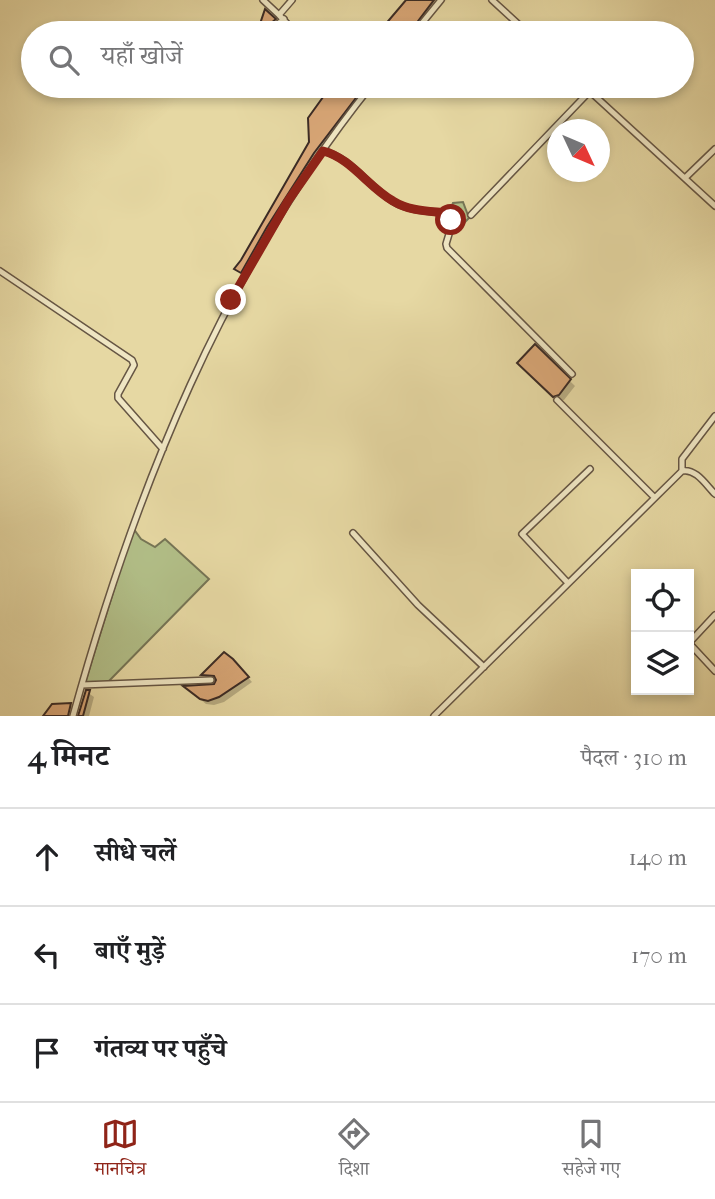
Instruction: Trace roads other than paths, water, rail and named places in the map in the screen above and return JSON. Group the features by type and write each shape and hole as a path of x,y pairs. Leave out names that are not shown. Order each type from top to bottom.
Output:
{"street":[{"path":"263,0 285,21"},
{"path":"278,21 292,0"},
{"path":"423,21 440,0"},
{"path":"492,0 515,21"},
{"path":"73,716 134,520 203,356 231,300 288,201 363,98"},
{"path":"471,215 583,98"},
{"path":"598,98 715,206"},
{"path":"685,178 715,149"},
{"path":"323,151 336,154 405,208 449,214 452,224 446,247 572,374"},
{"path":"0,271 132,360 134,365 118,398 163,449"},
{"path":"557,400 654,497"},
{"path":"682,471 682,459 715,416"},
{"path":"568,583 522,534 590,469"},
{"path":"434,716 682,471 694,472 715,494"},
{"path":"353,533 418,605 484,667"},
{"path":"694,638 715,615"},
{"path":"694,648 715,671"},
{"path":"82,685 211,680"}]}
